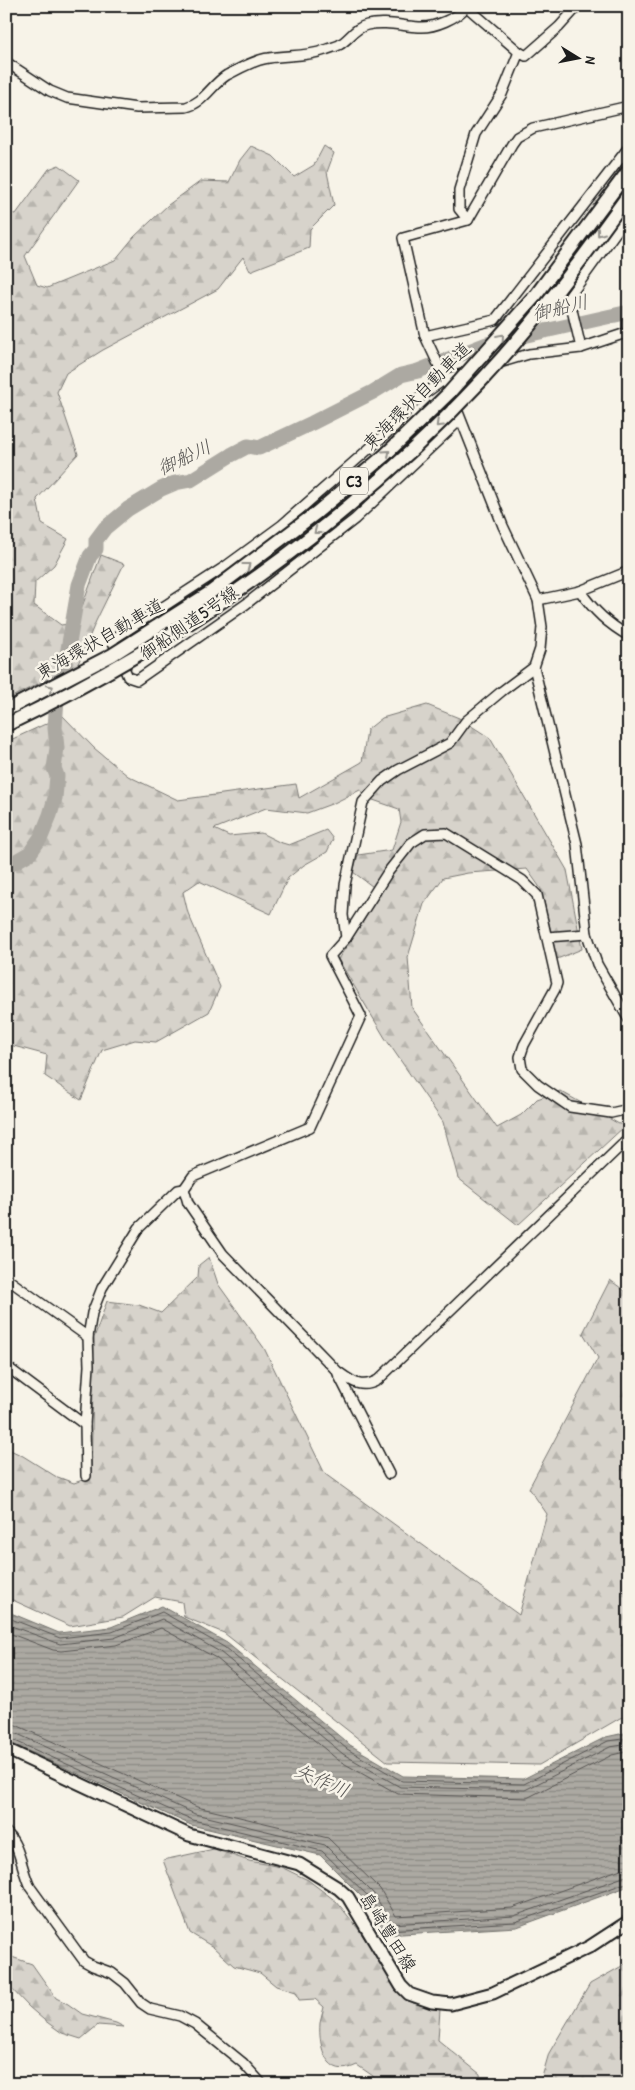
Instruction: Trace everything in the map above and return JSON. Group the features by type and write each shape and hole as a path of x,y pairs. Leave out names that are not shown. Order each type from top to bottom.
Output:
{"highway":[{"name":"東海環状自動車道","path":"6,710 112,655 211,592 278,543 378,461 450,393 536,295 629,170"},
{"name":"東海環状自動車道","path":"6,726 86,685 183,627 249,582 333,518 409,452 483,379 568,278 629,194"}],"main road":[{"name":"島崎豊田線","path":"6,1749 189,1835 299,1864 343,1892 400,1986 409,1994 432,2002 451,2004 493,1993 589,1947 629,1921"}],"street":[{"path":"6,62 50,91 67,98 136,108 186,107 192,106 202,99 228,75 266,58 304,56 322,51 339,45 355,30 369,24 391,22 421,27 431,26 449,19 467,7 526,56 559,27 578,6"},
{"path":"468,220 460,210 459,190 476,134 502,94 519,52"},
{"path":"629,106 533,128 517,138 468,220 402,238 426,336 503,526 538,600 542,627 540,649 534,667 577,844 587,934 596,964 629,1020"},
{"path":"426,336 495,320 629,147"},
{"path":"580,345 569,297 585,272 629,214"},
{"path":"548,253 585,272"},
{"name":"御船側道5号線","path":"460,420 355,519 246,604 136,680 128,677 112,640 226,566 282,525 395,426 413,402 444,377 529,354 580,345 629,332"},
{"path":"337,476 355,519"},
{"path":"226,566 246,604"},
{"path":"538,600 580,591 629,571"},
{"path":"580,591 594,611 610,625 629,636"},
{"path":"346,938 344,915 345,885 363,802 382,781 398,770 450,743 466,721 534,667"},
{"path":"629,1109 611,1113 570,1107 538,1085 522,1068 520,1057 524,1045 557,982 537,895 522,880 446,833 424,834 412,843 388,872 346,938 330,956 360,1016 310,1126 193,1176 184,1190 188,1203 223,1254 337,1371 361,1386 370,1385 378,1380 629,1138"},
{"path":"547,937 587,934"},
{"path":"86,1476 85,1425 89,1366 88,1337 92,1313 102,1288 139,1228 178,1190 184,1190"},
{"path":"6,1278 88,1337"},
{"path":"6,1366 85,1425"},
{"path":"337,1371 389,1474"},
{"path":"6,1832 18,1850 25,1878 30,1887 84,1961 112,1973 125,1983 132,1994 146,2006 180,2016 195,2024 243,2064 262,2084"}],"green space":[{"path":"251,146 273,156 294,177 314,165 324,146 334,153 327,172 334,205 310,229 309,248 250,271 243,257 218,289 103,350 66,373 57,392 78,454 37,499 42,524 68,539 54,565 35,582 34,605 61,625 76,623 101,555 124,564 96,621 78,664 6,700 6,213 16,214 49,169 59,165 79,180 25,256 37,285 47,288 115,260 134,237 168,205 201,181 229,182 240,160"},
{"path":"427,705 459,718 490,738 567,870 582,949 557,959 541,889 527,869 468,873 443,878 424,904 408,957 412,1008 497,1128 521,1115 537,1099 560,1091 619,1124 626,1125 518,1225 458,1178 443,1122 385,1038 338,959 363,922 380,892 353,872 358,855 392,850 401,822 399,809 373,800 360,790 334,803 307,813 266,808 214,829 229,836 261,833 289,845 326,830 333,839 327,852 304,865 288,878 271,914 199,881 183,892 188,913 220,987 209,1012 156,1042 135,1040 102,1050 81,1100 45,1076 47,1055 6,1044 6,742 63,716 94,748 128,776 178,800 296,784 299,798 362,762 367,730 382,718"},
{"path":"209,1257 218,1284 264,1348 325,1474 519,1615 547,1514 529,1488 598,1358 583,1333 610,1280 629,1294 629,1716 620,1718 539,1765 388,1762 224,1633 184,1617 182,1602 155,1597 123,1617 70,1626 6,1597 6,1448 55,1476 74,1483 91,1477 94,1338 107,1301 139,1305 161,1313 198,1277 199,1265"},
{"path":"214,1849 249,1861 281,1867 308,1880 337,1902 359,1930 397,1988 413,2003 440,2009 438,2040 480,2074 481,2084 377,2084 373,2076 357,2065 338,2068 332,2065 323,2051 321,2042 320,2023 324,2007 315,1999 299,2000 296,1992 276,1986 260,1973 234,1966 213,1947 190,1933 163,1860"},
{"path":"6,1955 32,1964 56,1998 82,2014 124,2027 98,2025 81,2039 62,2033 29,2007 6,1983"},
{"path":"629,1962 629,2080 624,2084 540,2084 549,2053 590,1984"}],"water":[{"name":"矢作川","path":"162,1606 227,1643 350,1745 403,1776 523,1779 606,1737 629,1732 629,1886 517,1927 385,1935 366,1901 320,1855 191,1825 6,1741 6,1611 59,1633 111,1627"}],"waterway":[{"name":"御船川","path":"6,867 30,853 41,837 55,798 57,776 54,768 57,748 55,728 58,690 63,678 79,585 90,556 96,549 96,540 105,528 128,509 161,489 175,483 191,480 248,446 259,448 312,423 373,392 401,375 418,371 487,344 629,312"}]}
